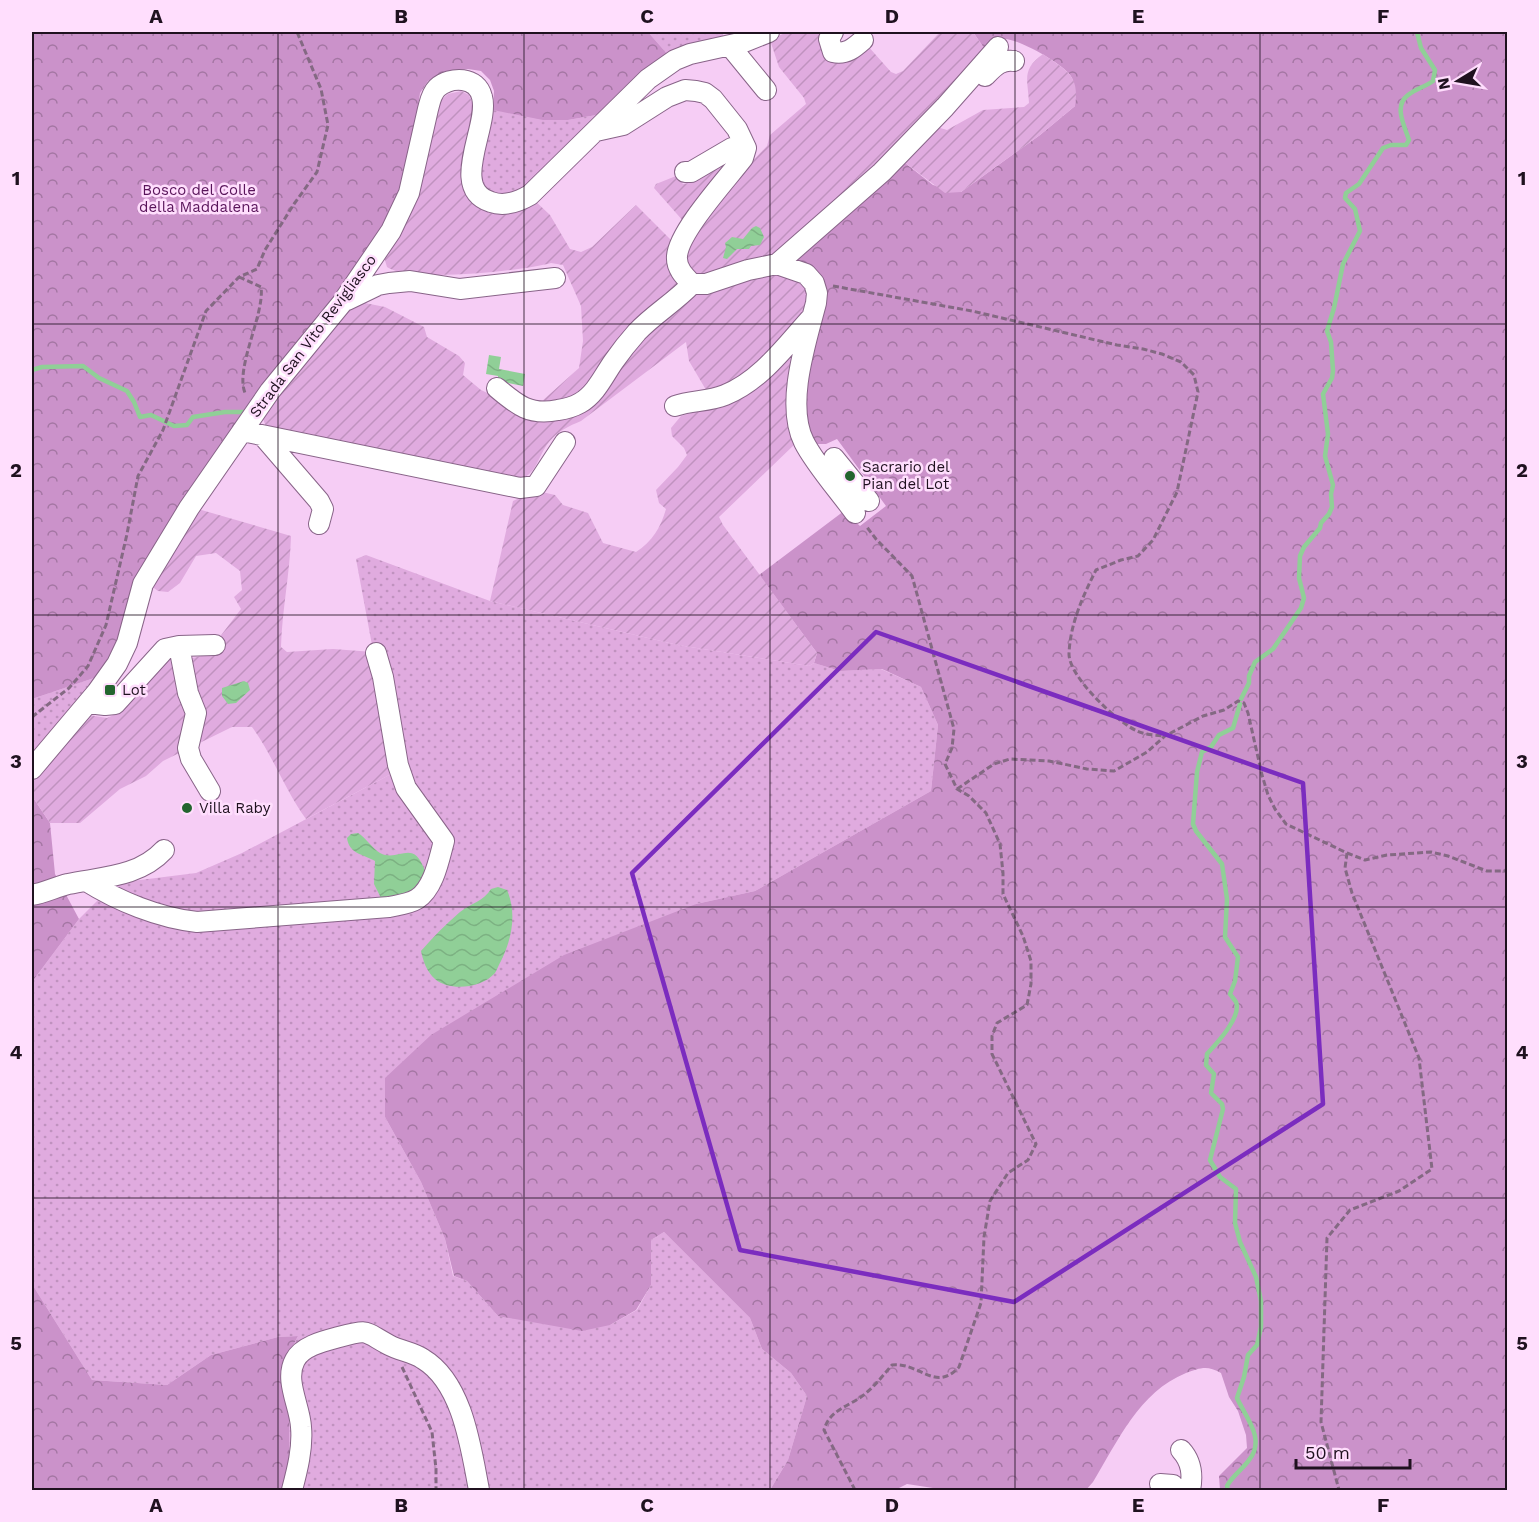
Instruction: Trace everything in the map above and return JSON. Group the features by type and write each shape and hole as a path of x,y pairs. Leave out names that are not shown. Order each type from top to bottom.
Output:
{"street":[{"name":"Strada San Vito Revigliasco","path":"32,769 88,703 117,664 127,644 143,584 158,558 255,412 296,356 359,280 401,212 409,193 430,102 436,89 443,84 462,80 476,84 481,90 484,107 470,171 475,191 481,198 491,202 510,204 530,195 648,79 675,60 690,54 730,46 769,32"},
{"path":"833,32 829,39 834,52 842,54 863,40"},
{"path":"730,46 766,90"},
{"path":"497,388 514,402 542,414 580,403 592,393 637,332 692,284 706,284 748,270 777,264 882,172 945,107 998,47"},
{"path":"945,107 956,103 996,65 1005,60 1014,62"},
{"path":"596,131 623,125 667,97 685,90 705,93 713,99 737,129 746,148 743,158 688,229 679,246 677,257 680,269 692,284"},
{"path":"685,172 692,172 732,148 746,148"},
{"path":"777,264 806,274 817,293 796,393 796,418 805,444 862,507"},
{"path":"342,303 378,285 389,283 410,281 460,290 555,278"},
{"path":"675,406 687,401 711,400 743,386 764,370 812,317"},
{"name":"Strada San Vito Revigliasco","path":"242,431 520,488 536,486 565,442"},
{"path":"263,436 319,501 323,510 319,524"},
{"path":"834,458 862,507"},
{"path":"88,703 115,704 165,650 179,646 215,645"},
{"path":"179,646 188,693 196,713 188,748 191,759 210,791"},
{"path":"86,881 104,892 174,919 197,922 389,907 419,898 438,867 444,842 403,780 376,652"},
{"path":"32,895 136,870 157,858 164,850"},
{"path":"292,1491 297,1473 301,1427 293,1388 293,1365 296,1357 314,1345 358,1332 369,1333 390,1346 425,1359 452,1390 467,1435 479,1491"},
{"path":"1181,1450 1188,1457 1191,1467 1190,1491"}],"path":[{"path":"32,717 69,688 88,666 106,625 138,476 163,430 206,311 239,277 257,268 265,250 317,172 328,125 321,89 297,32"},
{"path":"239,277 261,287 262,298 250,341 242,388 255,412"},
{"path":"813,284 972,311 1143,349 1181,362 1194,375 1198,392 1178,492 1153,540 1137,556 1096,570 1079,604 1069,655 1074,670 1113,716 1139,732 1165,736"},
{"path":"855,1491 824,1430 826,1425 837,1410 866,1394 892,1365 914,1367 934,1377 944,1378 959,1367 981,1303 984,1237 990,1201 1008,1173 1028,1160 1036,1144 992,1054 992,1036 997,1023 1028,1005 1031,984 1031,961 1023,936 1003,894 1000,844 986,813 969,796 957,789 945,764 952,748 954,729 912,576 876,539 862,507"},
{"path":"957,789 994,764 1010,759 1049,761 1087,769 1114,771 1147,752 1165,736 1203,716 1224,710 1238,701 1244,703 1248,713 1265,785 1275,809 1286,824 1365,860 1387,855 1431,852 1487,871 1508,871"},
{"path":"1339,1491 1321,1422 1327,1238 1350,1210 1399,1191 1432,1169 1419,1058 1352,893 1345,868 1347,853"},
{"path":"390,1346 432,1432 436,1491"}],"highlighted area":[{"path":"876,632 1303,783 1323,1104 1014,1302 740,1250 632,873"}],"shaded area":[{"path":"648,32 722,32 724,37 669,56"},
{"path":"787,32 828,32 826,48 867,45 891,72 896,74 903,71 940,32 973,32 986,51 916,131 778,255 704,278 694,273 688,266 686,246 741,173 767,146 770,135 806,104 804,98 779,67 770,40"},
{"path":"1043,54 1070,74 1076,95 1075,106 1040,135 961,192 945,193 900,159 937,127 947,130 983,110 1024,107 1029,103 1027,76 1029,70"},
{"path":"461,91 469,95 475,109 465,190 475,205 496,214 517,210 533,199 550,215 570,249 581,252 592,247 636,205 673,242 692,293 771,273 790,275 806,286 809,299 795,444 719,517 817,653 814,663 809,666 678,645 490,601 513,501 517,499 542,492 555,495 563,505 588,513 603,543 636,552 651,539 659,528 666,509 659,503 656,490 687,455 684,448 672,436 671,428 681,416 701,410 709,395 689,361 686,342 581,421 556,435 545,448 533,470 517,481 267,429 261,414 346,307 360,302 385,307 424,327 427,337 459,356 465,363 463,375 481,390 496,397 527,398 541,402 579,368 583,341 581,306 563,265 551,263 492,272 441,275 399,272 387,267 384,257 434,125 441,100 448,94"},
{"path":"493,110 568,120 602,114 529,186 504,197 486,187 481,178 480,159"},
{"path":"728,156 734,157 684,222 654,188 656,184 676,176 683,184 688,183"},
{"path":"198,509 291,536 281,647 287,652 333,649 373,652 393,773 306,819 252,727 232,727 163,761 146,776 120,789 80,823 50,823 32,796 32,783 89,715 107,718 118,713 169,658 192,658 206,655 241,609 234,597 242,590 240,571 216,553 196,556 180,583 168,592 158,591 150,585"},
{"path":"366,555 490,601 678,645 809,666 814,663 840,671 881,669 921,687 938,725 931,791 755,891 696,904 385,1117 421,1182 445,1239 453,1276 467,1281 498,1316 610,1325 637,1310 651,1285 651,1240 664,1232 750,1318 762,1349 791,1373 807,1396 788,1460 770,1490 282,1490 287,1480 289,1412 281,1369 298,1336 278,1337 211,1355 167,1385 92,1380 32,1284 32,982 79,919 112,886 124,882 196,873 242,853 393,773 393,758 356,559"},
{"path":"103,675 32,760 32,699"}],"green space":[{"name":"Bosco del Colle della Maddalena","path":"32,32 648,32 669,56 602,114 568,120 543,120 493,110 494,91 490,80 481,71 468,69 449,71 428,81 420,93 414,136 398,198 375,244 315,324 121,636 103,675 32,699"},
{"path":"973,32 1507,32 1507,1490 1220,1490 1219,1476 1247,1448 1246,1435 1221,1373 1204,1368 1186,1373 1155,1392 1131,1419 1086,1490 946,1490 907,1484 895,1490 770,1490 788,1460 807,1396 791,1373 762,1349 750,1318 664,1232 651,1240 651,1285 636,1310 610,1325 582,1331 498,1316 467,1281 454,1276 445,1239 421,1182 385,1117 385,1078 431,1035 564,955 696,904 755,891 931,791 938,725 921,687 882,669 840,671 814,663 817,653 759,575 844,511 860,526 886,506 837,439 826,444 813,444 808,436 792,261 900,159 933,185 961,192 1040,135 1075,106 1072,78 1052,60 1021,43 1005,39 995,43 986,51"},
{"path":"32,796 50,823 55,874 79,919 32,982"},
{"path":"32,1284 92,1380 167,1385 211,1355 278,1337 298,1336 281,1369 289,1412 289,1467 287,1480 282,1490 32,1490"}],"water":[{"path":"756,226 760,228 764,237 760,245 751,246 749,249 737,249 727,259 723,258 725,243 732,237 743,239"},
{"path":"489,355 501,357 499,369 525,374 523,386 498,381 498,376 486,374"},
{"path":"244,681 248,683 250,690 236,703 228,704 222,696 222,688"},
{"path":"358,833 380,853 416,855 425,871 418,885 403,895 381,898 374,884 375,861 357,853 348,843 347,838 351,834"},
{"path":"498,887 507,890 512,908 512,926 505,953 496,972 474,985 457,987 441,983 430,973 421,951 460,912 481,899 491,889"}],"waterway":[{"path":"1241,699 1249,683 1249,676 1255,662 1273,649 1301,608 1304,598 1299,578 1300,556 1332,507 1333,485 1325,456 1328,434 1323,394 1332,378 1333,371 1331,342 1327,331 1343,264 1360,231 1355,209 1345,198 1346,193 1359,184 1383,148 1391,145 1406,145 1409,140 1401,117 1401,105 1411,93 1433,81 1435,70 1421,48 1417,32"},
{"path":"32,370 42,367 83,366 99,378 127,391 140,417 151,415 174,426 187,425 193,417 225,412 244,412"},
{"path":"1228,1490 1229,1482 1249,1460 1256,1444 1253,1429 1237,1398 1248,1355 1257,1345 1261,1327 1261,1301 1256,1277 1240,1242 1235,1223 1236,1189 1220,1177 1210,1160 1223,1109 1222,1104 1211,1093 1214,1074 1206,1065 1207,1054 1227,1030 1235,1015 1236,1002 1230,994 1235,981 1238,957 1225,937 1227,899 1222,864 1193,824 1197,772 1202,752 1211,747 1219,735 1233,728 1240,704"}],"place":[{"name":"Sacrario del Pian del Lot","path":"850,476"},
{"name":"Lot","path":"110,690"},
{"name":"Villa Raby","path":"187,808"}]}
